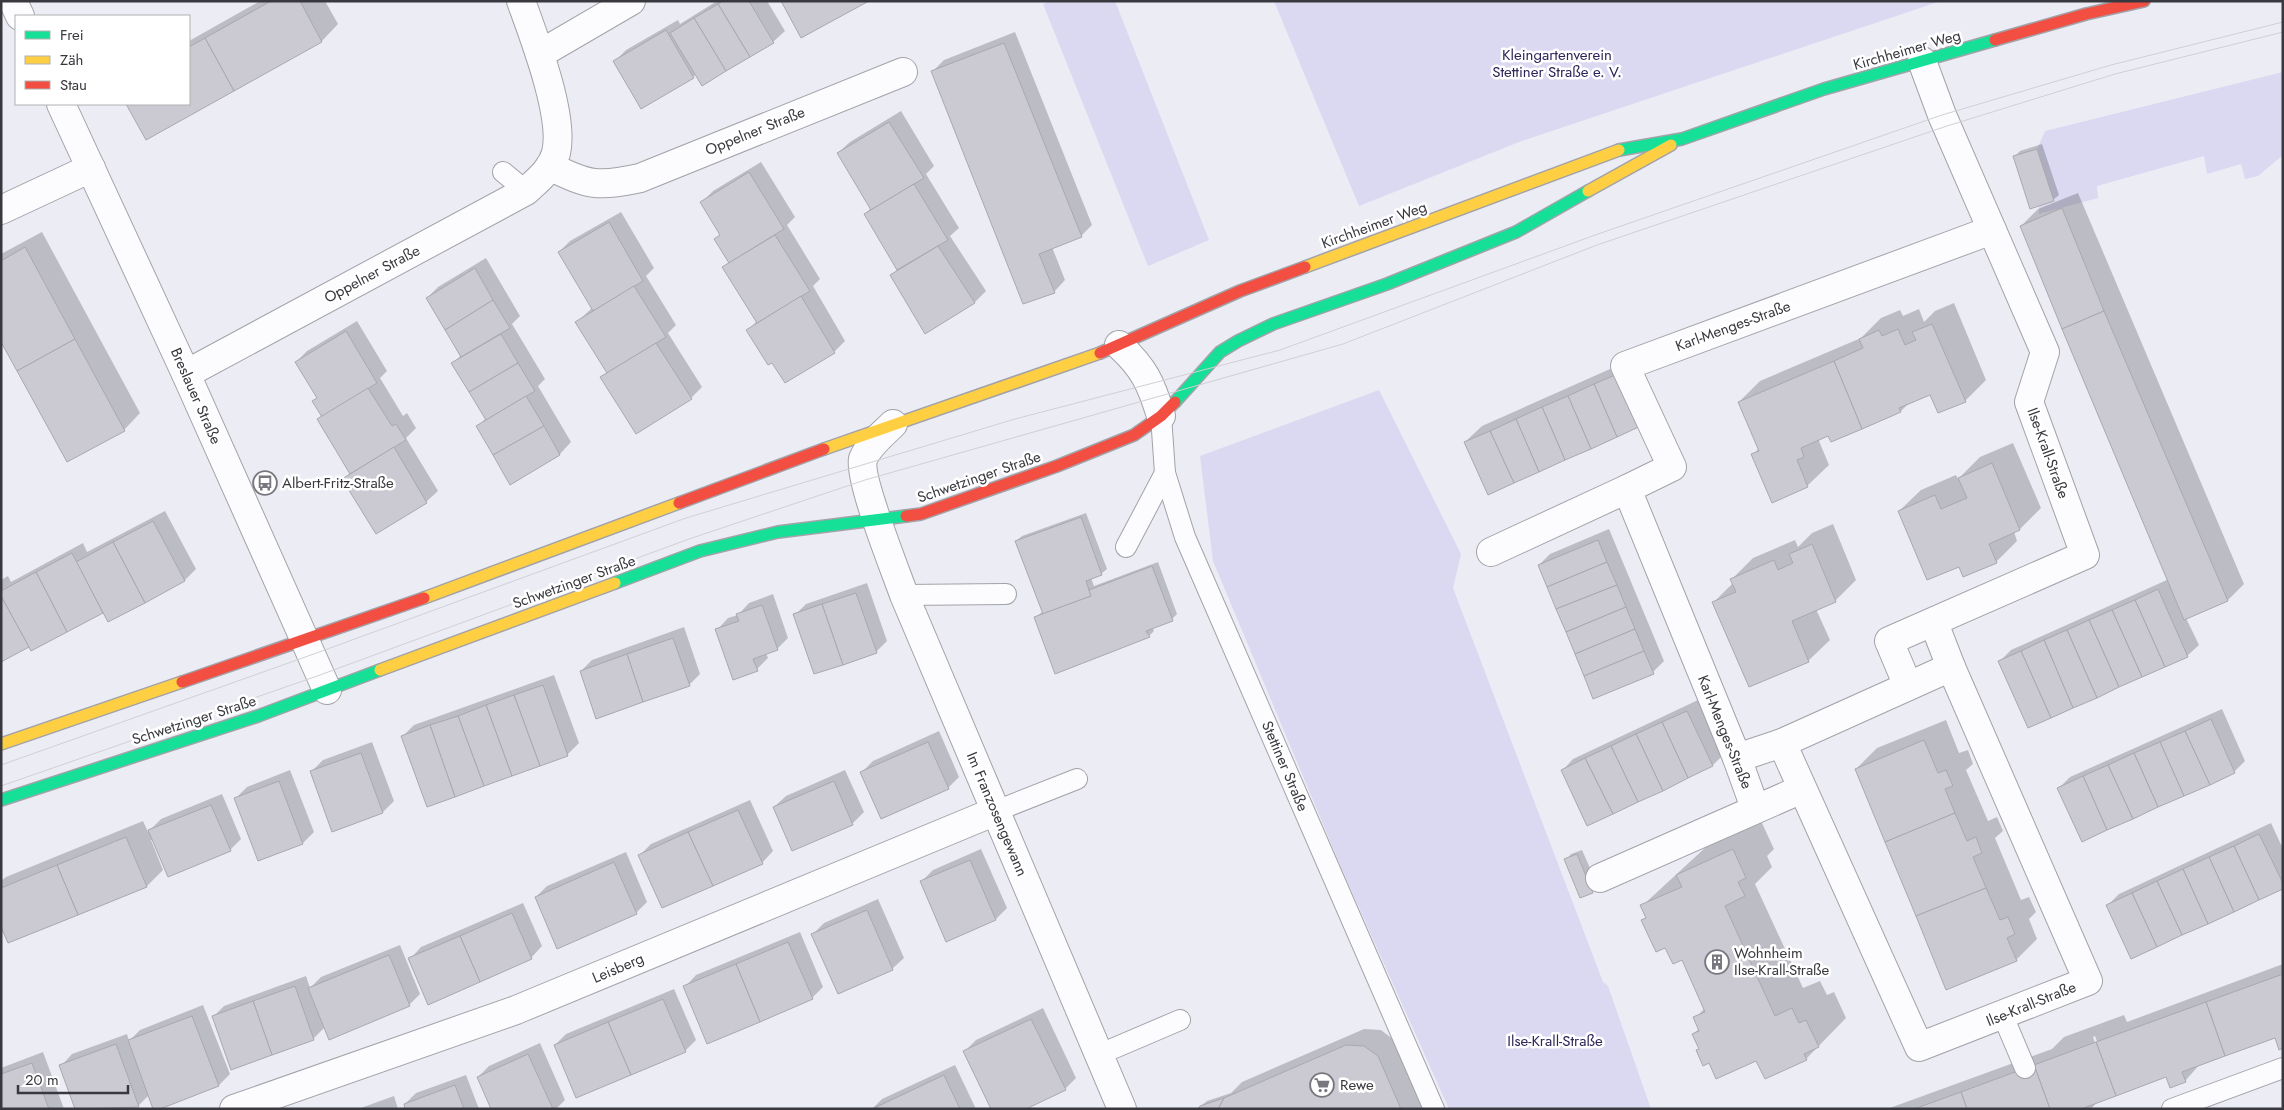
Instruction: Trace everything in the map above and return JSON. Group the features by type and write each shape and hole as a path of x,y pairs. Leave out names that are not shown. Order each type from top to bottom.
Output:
{"street":[{"path":"13,1 20,15"},
{"name":"Oppelner Straße","path":"186,374 526,191 543,176 555,154 558,126 540,54 521,1"},
{"path":"540,54 631,1"},
{"name":"Kirchheimer Weg","path":"893,424 1083,362 1240,291 1627,147 1682,138 1824,89 1922,61 2083,8 2144,1"},
{"name":"Ilse-Krall-Straße","path":"1908,686 1889,641 2085,555 2029,402 2045,352 1942,115 1922,61"},
{"name":"Oppelner Straße","path":"550,166 574,179 594,184 612,184 640,178 903,72"},
{"name":"Breslauer Straße","path":"60,105 186,374 327,690"},
{"name":"Kirchheimer Weg","path":"1161,416 1188,389 1220,352 1238,341 1273,324 1387,284 1516,232 1638,166 1682,138"},
{"path":"1,210 91,168"},
{"name":"Karl-Menges-Straße","path":"1491,552 1672,467 1625,366 1992,230"},
{"path":"1119,345 1135,360 1151,384 1161,416"},
{"name":"Schwetzinger Straße","path":"1,800 258,716 700,551 778,532 876,518 921,514 1056,466 1134,435 1161,416"},
{"path":"1,744 305,641 893,424"},
{"name":"Im Franzosengewann","path":"893,424 868,451 862,464 876,518 904,595 1122,1109"},
{"name":"Karl-Menges-Straße","path":"1627,489 1737,758 1755,808"},
{"name":"Ilse-Krall-Straße","path":"1782,742 1919,1047 2003,1016 2088,981 1951,667 1934,622"},
{"path":"1737,758 1782,742 1951,667"},
{"path":"1600,878 1755,808 1802,789"},
{"name":"Leisberg","path":"234,1109 516,1010 996,811"}],"lane":[{"path":"503,172 526,191"},
{"name":"Stettiner Straße","path":"1161,416 1165,473 1186,538 1434,1109"},
{"path":"1126,547 1165,473"},
{"path":"904,595 1006,594"},
{"path":"996,811 1077,779"},
{"path":"2003,1016 2025,1068"},
{"path":"1098,1055 1180,1020"},
{"path":"2172,1109 2283,1068"}],"green space":[{"path":"1052,1 1115,1 1209,240 1148,266 1043,4"},
{"name":"Kleingartenverein Stettiner Straße e. V.","path":"1274,1 1941,1 1519,142 1359,206"},
{"path":"2283,72 2283,155 2258,176 2245,179 2241,164 2207,174 2204,156 2097,186 2098,198 2039,214 2039,206 2054,201 2037,149 2045,131"},
{"path":"1379,390 1461,554 1453,588 1603,982 1608,986 1651,1109 1449,1109 1343,872 1213,561 1200,456"}],"building":[{"path":"271,1 300,1 322,42 234,91 205,38"},
{"path":"723,1 749,1 774,43 750,57 718,4"},
{"path":"781,1 869,1 801,38"},
{"path":"718,4 750,57 726,71 694,18"},
{"path":"694,18 726,71 702,86 670,33"},
{"path":"666,30 694,78 641,109 613,61"},
{"path":"205,38 234,91 146,140 127,105 190,105 190,46"},
{"path":"1004,43 1082,237 1039,254 1055,293 1023,304 931,71"},
{"path":"889,122 924,178 871,210 837,153"},
{"path":"2037,149 2054,201 2030,209 2013,156"},
{"path":"749,172 784,229 729,263 714,239 720,235 700,202"},
{"path":"914,184 948,240 897,270 864,214"},
{"path":"2062,208 2104,311 2062,329 2020,226"},
{"path":"609,222 643,281 593,311 558,252"},
{"path":"775,235 810,291 757,323 722,267"},
{"path":"938,246 975,303 925,334 890,275"},
{"path":"25,247 75,339 17,371 1,342 1,261"},
{"path":"475,268 493,300 445,330 426,298"},
{"path":"634,286 666,337 607,373 575,322"},
{"path":"801,296 835,353 785,383 772,363 768,365 746,330"},
{"path":"493,300 510,328 461,357 445,330"},
{"path":"2104,311 2228,601 2184,620 2062,329"},
{"path":"1932,324 1966,402 1938,413 1930,395 1899,408 1901,412 1862,429 1834,361 1863,348 1859,339 1879,330 1882,336 1898,329 1905,345 1916,340 1912,332"},
{"path":"346,331 377,383 322,417 312,401 317,398 295,362"},
{"path":"501,334 518,363 469,392 451,363"},
{"path":"75,339 125,431 67,462 17,371"},
{"path":"656,343 692,399 636,434 600,377"},
{"path":"1834,361 1862,429 1831,442 1828,436 1801,448 1804,457 1797,460 1808,487 1772,503 1751,454 1759,451 1738,402"},
{"path":"518,363 535,391 486,420 469,392"},
{"path":"1620,373 1643,425 1617,437 1594,384"},
{"path":"1594,384 1617,437 1591,449 1568,396"},
{"path":"368,388 392,426 396,424 406,440 350,474 317,419"},
{"path":"526,396 544,426 493,455 476,426"},
{"path":"1568,396 1591,449 1565,460 1542,407"},
{"path":"1542,407 1565,460 1539,472 1516,419"},
{"path":"1516,419 1539,472 1514,483 1490,431"},
{"path":"544,426 560,455 510,485 493,455"},
{"path":"1490,431 1514,483 1488,495 1464,442"},
{"path":"394,447 427,503 376,534 342,479"},
{"path":"1992,463 2020,530 1989,544 1997,563 1963,577 1959,567 1927,580 1898,511 1935,495 1941,509 1967,498 1958,478"},
{"path":"1081,517 1102,575 1086,581 1091,596 1043,614 1015,541"},
{"path":"153,521 185,581 145,603 113,542"},
{"path":"1598,540 1607,562 1547,587 1538,565"},
{"path":"113,542 145,603 108,622 76,562"},
{"path":"1812,544 1836,602 1792,621 1809,662 1749,687 1712,602 1736,592 1730,579 1774,560 1778,570 1793,563 1789,554"},
{"path":"72,553 103,613 67,632 36,572"},
{"path":"1607,562 1617,585 1556,609 1547,587"},
{"path":"1152,566 1173,621 1146,631 1150,637 1055,674 1034,617 1091,596 1089,590"},
{"path":"36,572 67,632 31,651 1,596 1,591"},
{"path":"1617,585 1626,607 1566,632 1556,609"},
{"path":"2158,589 2188,657 2165,667 2135,600"},
{"path":"856,593 877,653 843,665 822,604"},
{"path":"1,596 29,647 1,662"},
{"path":"2135,600 2165,667 2142,677 2112,610"},
{"path":"822,604 843,665 814,674 793,614"},
{"path":"762,605 778,650 753,659 758,671 733,680 715,629 739,621 736,614"},
{"path":"1626,607 1635,629 1575,654 1566,632"},
{"path":"2112,610 2142,677 2119,687 2089,620"},
{"path":"2089,620 2119,687 2097,698 2067,630"},
{"path":"1635,629 1644,651 1584,676 1575,654"},
{"path":"2067,630 2097,698 2073,708 2044,640"},
{"path":"673,638 690,686 643,702 627,654"},
{"path":"2044,640 2073,708 2051,718 2021,651"},
{"path":"1644,651 1654,674 1593,699 1584,676"},
{"path":"2021,651 2051,718 2028,728 1998,661"},
{"path":"627,654 643,702 596,719 580,671"},
{"path":"543,685 568,756 540,766 514,695"},
{"path":"514,695 540,766 512,776 486,705"},
{"path":"486,705 512,776 484,786 458,716"},
{"path":"1687,711 1713,766 1688,778 1662,722"},
{"path":"458,716 484,786 455,797 430,725"},
{"path":"2211,719 2235,773 2210,785 2185,731"},
{"path":"1662,722 1688,778 1663,791 1636,734"},
{"path":"430,725 455,797 427,807 401,736"},
{"path":"2185,731 2210,785 2184,796 2160,742"},
{"path":"1636,734 1663,791 1638,802 1611,746"},
{"path":"1924,740 1938,773 1946,770 1953,786 1945,789 1955,813 1885,842 1855,769"},
{"path":"928,742 949,789 881,819 860,772"},
{"path":"2160,742 2184,796 2158,807 2134,753"},
{"path":"1611,746 1638,802 1613,814 1585,758"},
{"path":"361,753 383,813 332,832 310,771"},
{"path":"2134,753 2158,807 2133,819 2108,765"},
{"path":"1585,758 1613,814 1587,826 1561,770"},
{"path":"2108,765 2133,819 2107,830 2083,776"},
{"path":"2083,776 2107,830 2082,842 2057,788"},
{"path":"279,781 303,844 258,861 234,798"},
{"path":"834,781 853,825 792,851 773,807"},
{"path":"211,805 231,851 168,877 148,830"},
{"path":"738,810 763,864 713,886 688,832"},
{"path":"1955,813 1967,841 1976,837 1982,853 1973,857 1986,888 1916,916 1885,842"},
{"path":"688,832 713,886 662,908 638,855"},
{"path":"2259,834 2283,883 2283,889 2259,900 2234,846"},
{"path":"126,837 147,887 78,915 57,865"},
{"path":"2234,846 2259,900 2234,912 2209,857"},
{"name":"Wohnheim Ilse-Krall-Straße","path":"1733,849 1746,878 1738,882 1745,896 1725,906 1775,1016 1792,1008 1799,1023 1806,1020 1819,1047 1804,1054 1807,1060 1765,1079 1756,1061 1716,1079 1709,1063 1703,1066 1696,1050 1699,1049 1692,1034 1699,1031 1693,1017 1705,1012 1682,960 1673,964 1665,948 1656,952 1641,920 1646,918 1640,905 1682,887 1676,875"},
{"path":"1577,854 1593,893 1580,898 1564,859"},
{"path":"2209,857 2234,912 2208,924 2183,869"},
{"path":"970,860 996,920 946,942 920,881"},
{"path":"614,862 637,914 557,949 535,897"},
{"path":"57,865 78,915 8,943 1,927 1,888"},
{"path":"2183,869 2208,924 2182,935 2157,881"},
{"path":"2157,881 2182,935 2157,947 2132,893"},
{"path":"1986,888 2000,920 2008,917 2015,934 2007,938 2017,961 1946,990 1916,916"},
{"path":"2132,893 2157,947 2131,959 2106,905"},
{"path":"867,910 893,970 838,994 811,934"},
{"path":"512,913 532,959 480,982 460,936"},
{"path":"460,936 480,982 428,1005 408,958"},
{"path":"788,942 813,999 760,1022 736,964"},
{"path":"389,955 410,1006 329,1040 308,988"},
{"path":"736,964 760,1022 707,1044 683,986"},
{"path":"2283,974 2283,1048 2279,1050 2275,1038 2225,1056 2206,1002"},
{"path":"295,986 314,1040 272,1055 253,1001"},
{"path":"663,999 686,1052 631,1075 608,1022"},
{"path":"253,1001 272,1055 231,1070 212,1016"},
{"path":"2206,1002 2225,1056 2182,1072 2186,1082 2170,1088 2166,1077 2116,1096 2096,1042"},
{"path":"192,1016 219,1086 160,1109 153,1109 128,1040"},
{"path":"1031,1019 1066,1090 1026,1109 991,1109 963,1051"},
{"path":"608,1022 631,1075 576,1098 554,1045"},
{"path":"2096,1042 2116,1096 2081,1109 2050,1109 2034,1065"},
{"path":"116,1044 139,1107 75,1109 59,1065"},
{"name":"Rewe","path":"1346,1045 1364,1046 1378,1056 1401,1109 1218,1109 1224,1098"},
{"path":"528,1054 553,1109 491,1109 477,1077"},
{"path":"32,1063 49,1109 1,1109 1,1074"},
{"path":"2034,1065 2050,1109 1967,1109 1961,1092"},
{"path":"944,1075 960,1109 872,1109"},
{"path":"455,1085 464,1109 405,1109 404,1104"},
{"path":"1961,1092 1967,1109 1914,1109"},
{"path":"1224,1098 1218,1109 1197,1109 1200,1106"}],"tram line":[{"path":"1,765 311,655 686,518 1015,419 1280,350 1598,234 1942,115 2111,65 2283,22"},
{"path":"1,786 320,675 689,539 865,480 1343,344 1597,245 1947,126 2115,74 2283,32"}],"traffic: fast":[{"path":"1619,150 1682,139 1824,89 1995,40"},
{"path":"1175,402 1220,352 1238,341 1273,324 1387,284 1516,232 1588,191"},
{"path":"615,583 700,551 778,532 906,516"},
{"path":"1,800 258,716 380,670"}],"traffic: slow":[{"path":"1588,191 1671,145"},
{"path":"1305,267 1619,150"},
{"path":"824,449 1100,353"},
{"path":"424,598 679,503"},
{"path":"380,670 615,583"},
{"path":"1,744 182,682"}],"traffic: jam":[{"path":"1995,40 2086,14 2144,1"},
{"path":"1100,353 1240,291 1305,267"},
{"path":"906,516 921,514 1057,466 1134,435 1161,416 1175,402"},
{"path":"679,503 824,449"},
{"path":"182,682 424,598"}],"place":[{"name":"Albert-Fritz-Straße","path":"265,483"},
{"name":"Wohnheim Ilse-Krall-Straße","path":"1717,962"},
{"name":"Rewe","path":"1322,1085"}]}
